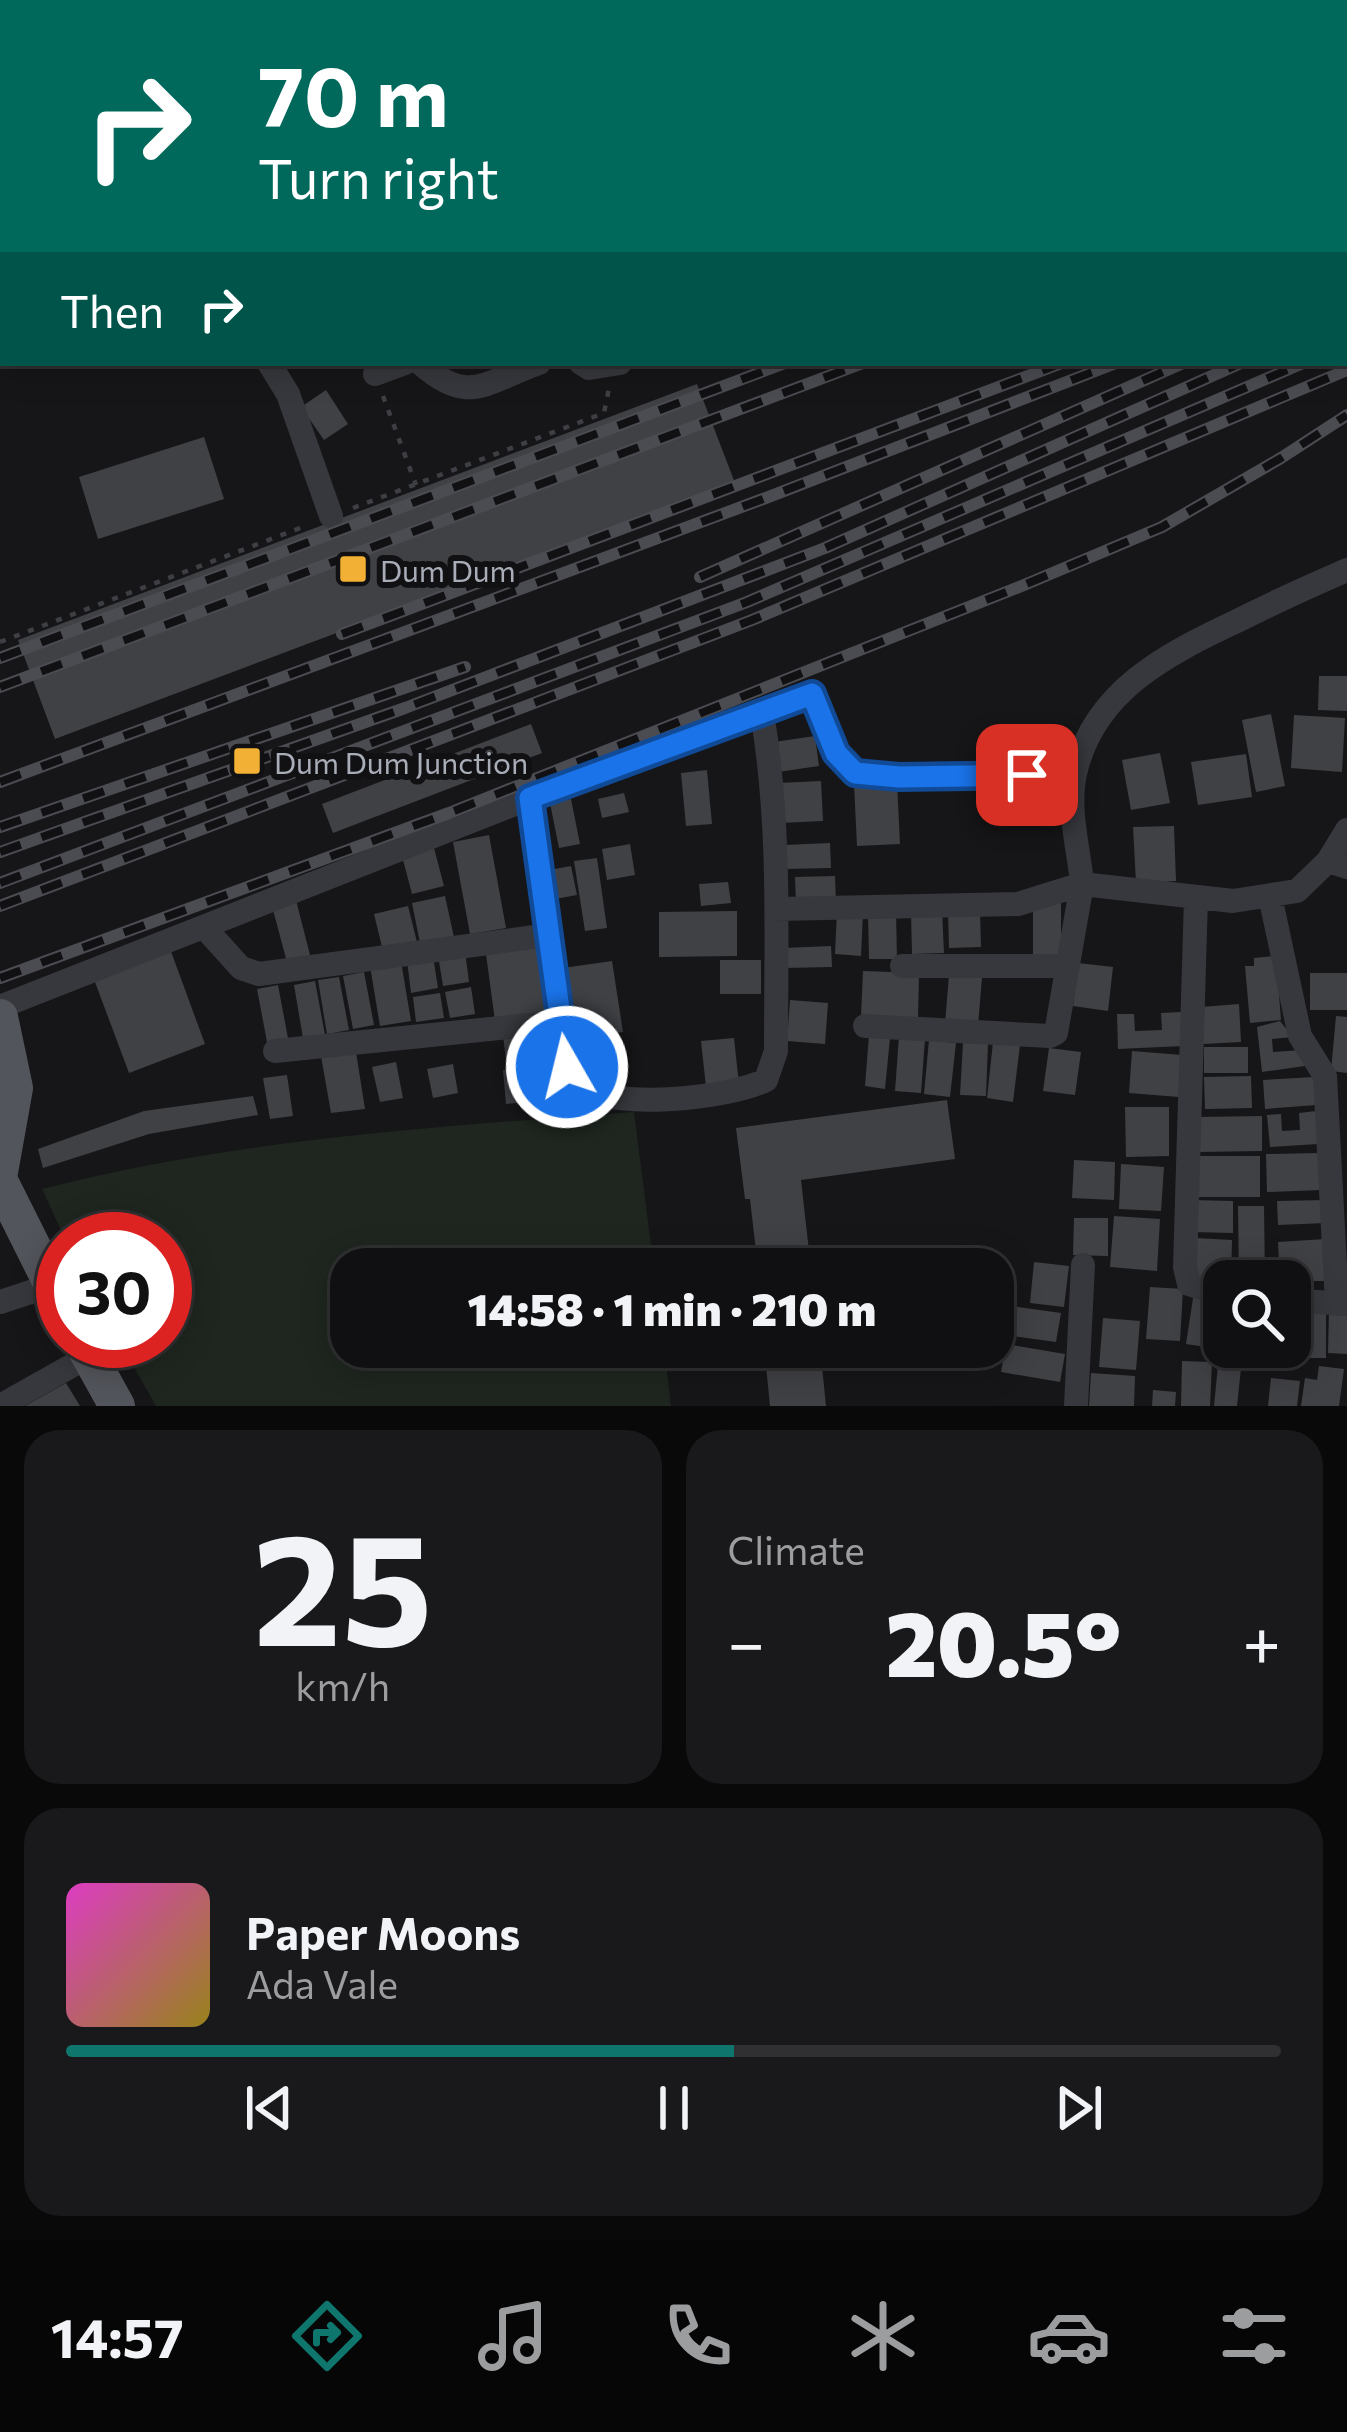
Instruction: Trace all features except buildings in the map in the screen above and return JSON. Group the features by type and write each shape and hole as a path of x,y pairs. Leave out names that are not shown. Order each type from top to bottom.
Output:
{"main road":[{"path":"0,1017 15,1088 0,1176 36,1252"},
{"path":"96,1368 117,1406"}],"street":[{"path":"271,366 288,394 331,516"},
{"path":"375,374 397,366"},
{"path":"423,366 446,386 463,390 530,366"},
{"path":"865,1027 1050,1036 1059,1027 1082,884 1071,805 1075,772 1090,732 1120,691 1164,656 1347,570"},
{"path":"0,1007 530,798 812,694 836,753 855,773 980,777 1075,772"},
{"path":"530,798 559,1022 567,1067 578,1084 600,1095 653,1099 734,1093 753,1087 766,1080 776,1051 774,783 762,712"},
{"path":"777,909 1018,904 1082,884 1233,901 1270,896 1297,891 1337,864 1347,830"},
{"path":"1270,896 1300,1036 1325,1076 1342,1304 1311,1302"},
{"path":"1196,898 1185,1267 1189,1284 1203,1288"},
{"path":"204,927 234,962 259,974 549,935"},
{"path":"902,966 1068,966"},
{"path":"275,1051 559,1022"},
{"path":"1076,1406 1083,1265"},
{"path":"0,1302 36,1298"},
{"path":"0,1406 57,1368"}],"path":[{"path":"375,374 416,484"}],"shaded area":[{"path":"634,1112 651,1248 330,1248 330,1368 666,1368 671,1406 156,1406 134,1368 192,1368 192,1212 53,1212 42,1189 188,1158 410,1130"}],"railway":[{"path":"0,658 777,366"},
{"path":"0,687 855,366"},
{"path":"342,634 1054,366"},
{"path":"0,782 1108,366"},
{"path":"700,577 1176,366"},
{"path":"0,852 405,708 825,548 1234,366"},
{"path":"0,883 747,602 1296,366"},
{"path":"0,906 752,620 1347,370"},
{"path":"0,978 449,813 1024,585 1162,527 1347,415"},
{"path":"0,827 465,667"}],"place":[{"name":"Dum Dum","path":"353,569"},
{"name":"Dum Dum Junction","path":"247,761"}],"route":[{"path":"567,1067 530,798 812,694 836,753 855,773 1027,775"}]}
